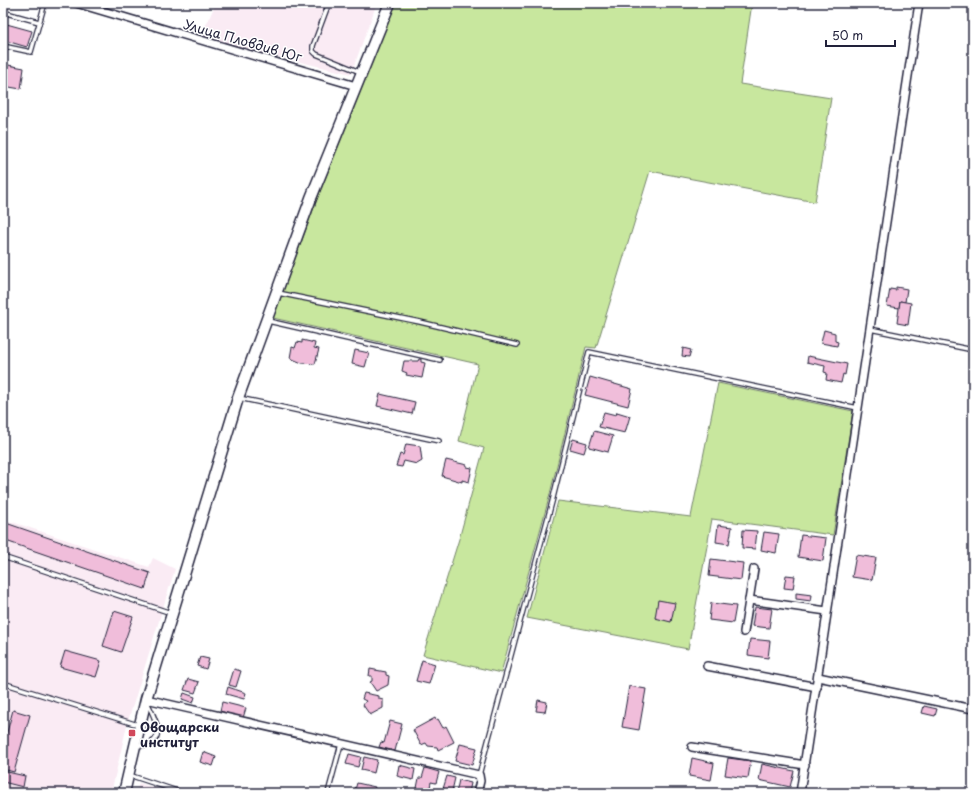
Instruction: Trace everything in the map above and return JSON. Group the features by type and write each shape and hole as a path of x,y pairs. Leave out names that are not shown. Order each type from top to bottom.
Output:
{"street":[{"name":"Улица Пловдив Юг","path":"76,3 356,86"},
{"path":"124,793 146,700 238,398 311,198 390,3"},
{"path":"800,793 920,3"},
{"path":"744,632 754,569"},
{"path":"749,600 827,611"},
{"path":"707,666 817,686"},
{"path":"818,677 973,709"},
{"path":"146,700 341,742 479,775 480,781 477,793"},
{"path":"692,747 805,765"}],"lane":[{"path":"3,46 31,52 45,3"},
{"path":"329,3 312,46 313,51 316,54 361,72"},
{"path":"3,12 39,22"},
{"path":"277,293 420,322 517,345"},
{"path":"266,321 440,360"},
{"path":"870,329 973,350"},
{"path":"479,775 552,502 589,352 858,408"},
{"path":"238,398 439,441"},
{"path":"3,557 172,613"},
{"path":"3,683 140,725"},
{"path":"135,746 148,746 156,740 158,731 157,722 146,700"},
{"path":"328,793 341,742"},
{"path":"128,775 183,793"}],"shaded area":[{"path":"216,3 377,3 351,74 200,38"},
{"path":"3,519 149,567 153,558 175,569 128,721 111,793 3,793"},
{"path":"139,783 170,793 136,793"}],"green space":[{"path":"396,3 752,3 740,84 831,98 815,202 650,171 596,348 586,347 549,498 501,673 423,655 459,539 484,448 459,441 478,364 273,318 319,194"},
{"path":"718,383 853,411 833,535 712,519 688,649 527,618 558,501 691,517"}],"building":[{"path":"3,23 32,31 27,47 3,40"},
{"path":"3,64 24,68 21,89 3,86"},
{"path":"896,287 907,289 905,302 900,301 899,308 887,306 890,289 896,290"},
{"path":"900,301 911,303 908,325 897,323"},
{"path":"824,330 835,333 835,341 838,342 837,346 821,343"},
{"path":"302,340 315,343 314,348 319,349 315,364 302,363 290,358 292,347 295,348 297,342 302,343"},
{"path":"683,348 691,350 689,357 682,356"},
{"path":"355,350 369,353 365,367 352,364"},
{"path":"808,356 847,364 845,375 843,374 841,383 826,380 827,373 824,372 825,366 807,362"},
{"path":"421,359 421,362 425,363 422,378 406,375 407,373 402,371 404,361 418,361"},
{"path":"590,377 632,389 628,406 585,395"},
{"path":"380,394 415,402 412,414 377,406"},
{"path":"604,412 616,415 617,412 630,416 625,433 599,427"},
{"path":"594,431 613,436 608,452 589,447"},
{"path":"573,439 587,443 584,453 570,449"},
{"path":"406,444 420,446 422,461 417,464 404,461 402,467 396,466 400,454 403,455"},
{"path":"446,460 467,465 467,467 472,468 469,482 462,480 462,482 442,476"},
{"path":"3,522 150,573 145,589 3,540"},
{"path":"718,525 732,527 729,544 716,542"},
{"path":"743,530 757,531 755,549 742,548"},
{"path":"764,532 779,534 776,553 761,550"},
{"path":"801,535 826,538 823,561 798,557"},
{"path":"856,555 876,558 872,580 852,577"},
{"path":"711,559 743,563 741,580 709,576"},
{"path":"786,575 795,576 793,589 784,588"},
{"path":"796,593 812,595 811,601 796,599"},
{"path":"658,600 675,603 671,622 655,618"},
{"path":"711,603 736,606 733,623 709,620"},
{"path":"755,607 772,609 769,628 752,626"},
{"path":"114,611 133,617 121,652 103,646"},
{"path":"750,639 770,641 768,658 748,655"},
{"path":"65,651 101,661 96,677 60,667"},
{"path":"200,657 209,659 206,669 197,666"},
{"path":"422,660 435,664 429,684 416,681"},
{"path":"234,669 241,671 236,687 229,685"},
{"path":"370,669 386,672 386,675 389,676 388,685 376,691 370,682 372,681 372,676 369,676"},
{"path":"188,679 199,682 195,693 184,690"},
{"path":"629,686 646,689 639,730 622,727"},
{"path":"228,687 246,693 244,699 226,694"},
{"path":"184,693 195,697 193,703 182,699"},
{"path":"364,693 379,696 379,699 383,700 383,708 370,715 363,705 366,701 362,699"},
{"path":"538,700 547,702 545,712 536,711"},
{"path":"222,702 246,708 243,718 220,711"},
{"path":"924,706 937,709 935,716 922,713"},
{"path":"13,710 30,715 14,772 3,769 3,747"},
{"path":"435,718 436,720 438,719 443,728 446,726 454,742 438,750 437,747 428,746 426,743 421,745 413,730"},
{"path":"390,721 402,724 395,751 379,747 381,742 384,743"},
{"path":"460,744 477,748 472,765 455,761"},
{"path":"203,752 216,757 213,766 200,762"},
{"path":"349,754 361,757 358,767 346,764"},
{"path":"364,757 377,760 374,773 361,770"},
{"path":"692,758 714,763 711,780 689,776"},
{"path":"728,758 751,761 748,778 725,775"},
{"path":"762,764 794,771 790,787 759,780"},
{"path":"399,765 415,769 413,780 397,776"},
{"path":"425,768 439,772 436,783 431,782 429,793 416,793 419,778 422,778"},
{"path":"3,771 25,776 23,787 3,782"},
{"path":"447,776 455,778 452,791 443,789"},
{"path":"459,780 471,783 469,793 456,793"},
{"path":"357,783 375,787 373,793 354,793"}],"place":[{"name":"Овощарски институт","path":"132,733"}]}
